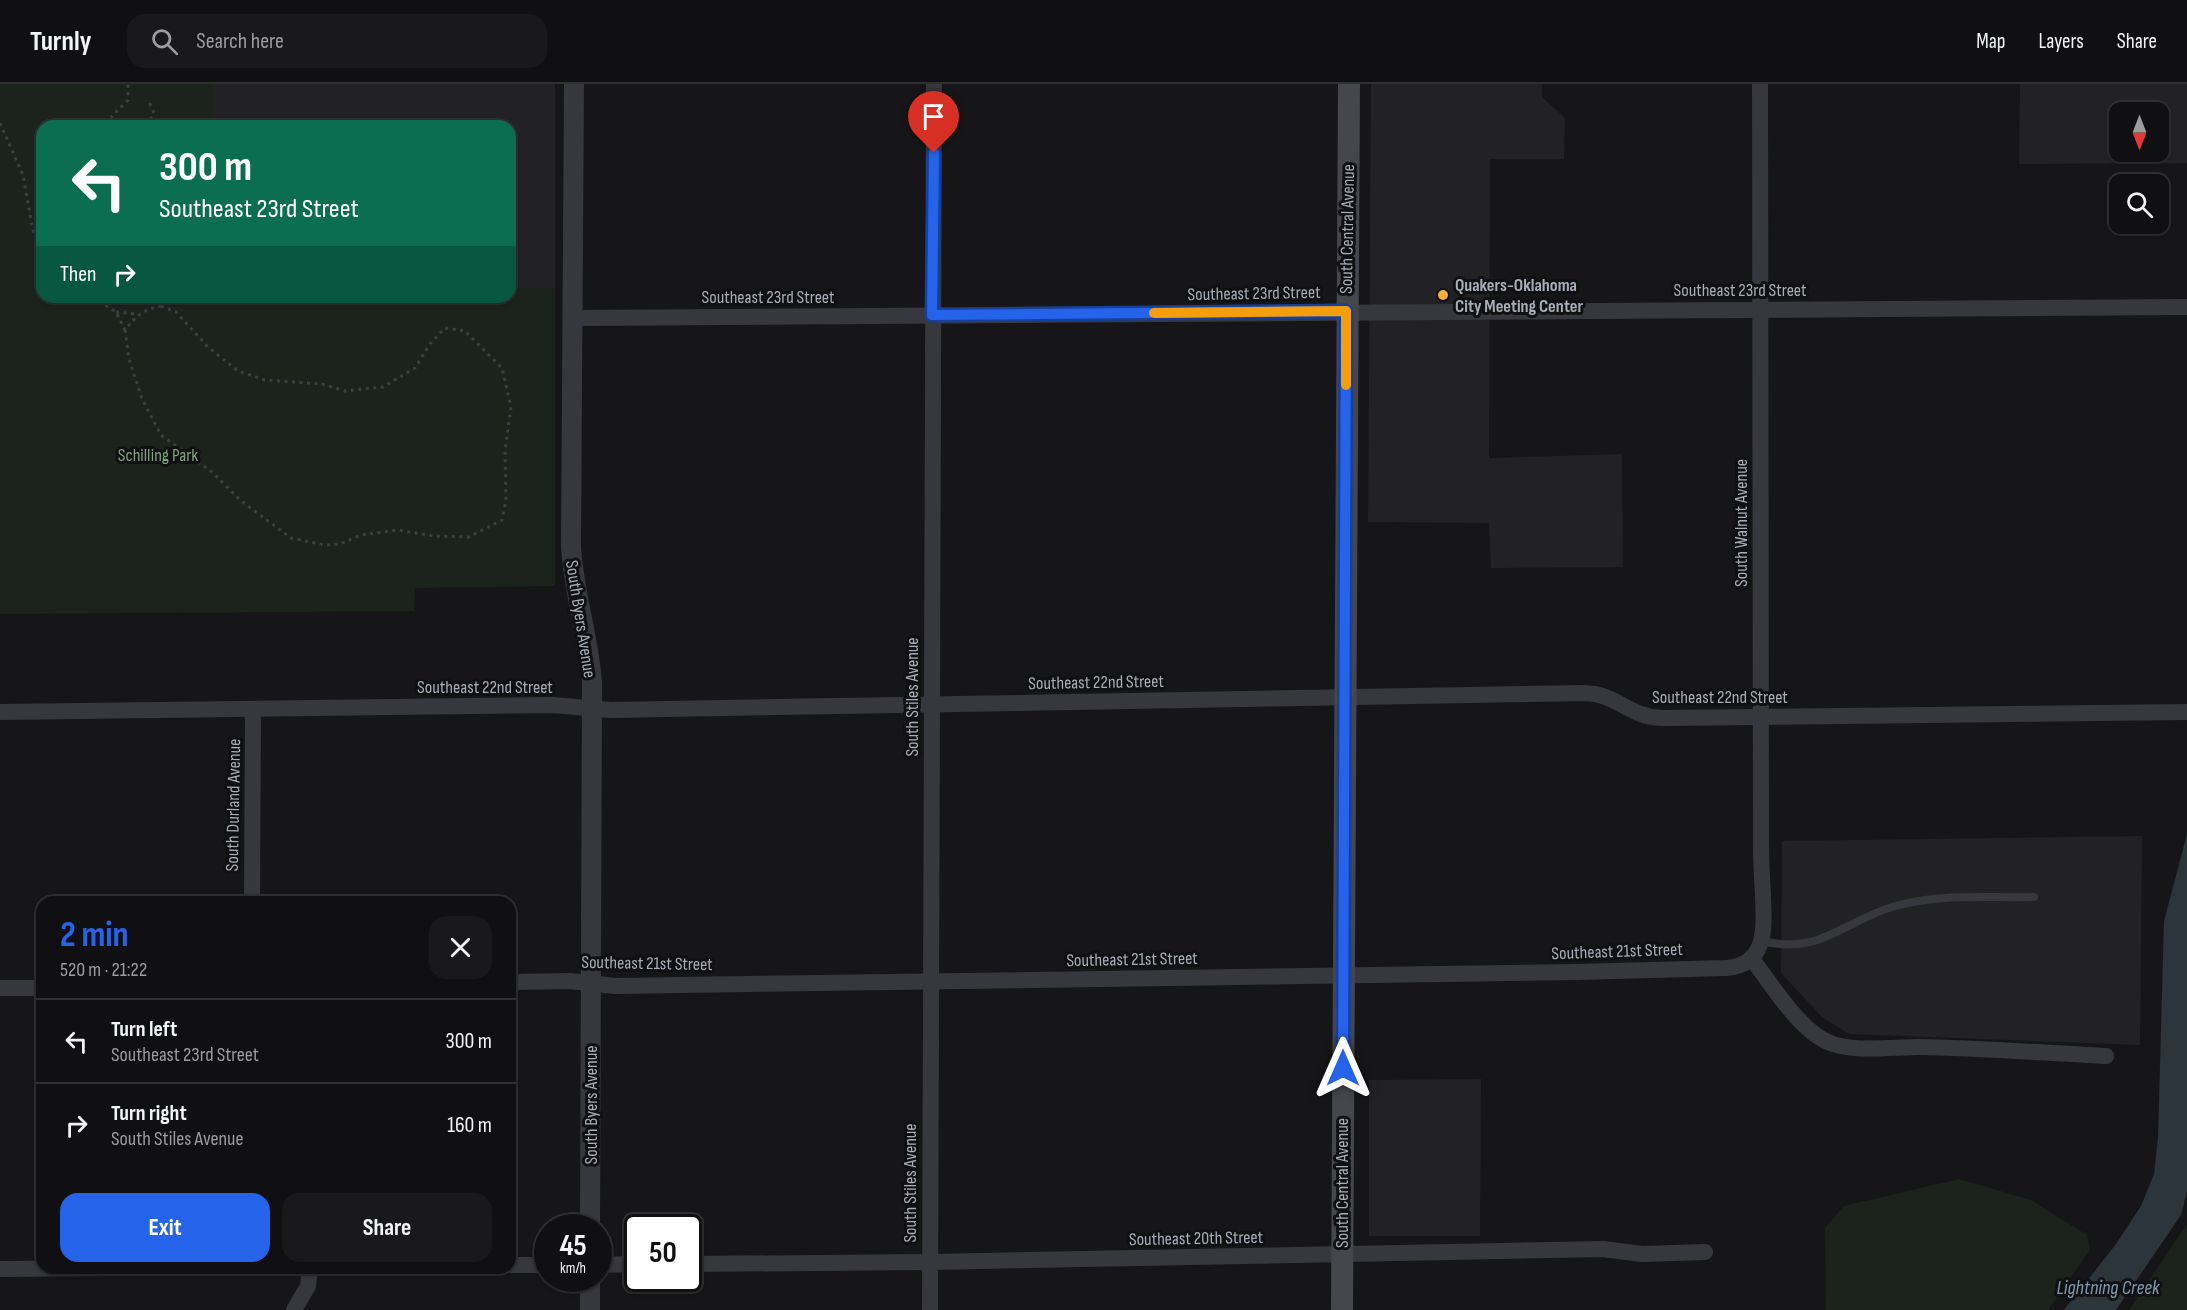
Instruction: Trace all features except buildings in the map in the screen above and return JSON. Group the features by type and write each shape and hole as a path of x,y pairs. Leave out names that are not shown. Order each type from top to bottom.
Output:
{"main road":[{"name":"South Central Avenue","path":"1342,1310 1348,84"}],"street":[{"name":"South Byers Avenue","path":"574,84 572,558 590,657 592,708 590,1214"},
{"name":"South Stiles Avenue","path":"930,1310 929,982 934,84"},
{"name":"South Walnut Avenue","path":"1760,84 1762,941"},
{"name":"Southeast 23rd Street","path":"573,318 1346,311 2187,308"},
{"name":"Southeast 22nd Street","path":"0,712 553,705 592,708 931,705 1597,693 1609,697 1631,712 1649,718 2187,712"},
{"name":"South Durland Avenue","path":"252,896 253,710"},
{"path":"1762,941 1751,958 1787,1005 1814,1034 1827,1042 1839,1046 2106,1056"},
{"name":"Southeast 21st Street","path":"516,982 570,981 615,986 1587,972 1726,968 1736,967 1751,958"},
{"path":"0,988 36,988"},
{"name":"Southeast 20th Street","path":"702,1264 930,1262 1603,1249 1642,1254 1705,1252"},
{"path":"516,1265 534,1265"},
{"path":"0,1269 36,1269"},
{"path":"294,1310 308,1286 309,1274"},
{"path":"590,1292 590,1310"}],"lane":[{"path":"1762,941 1779,945 1797,945 1822,939 1891,907 1929,899 2034,897"}],"path":[{"path":"112,120 112,116 128,100 128,84"},
{"path":"149,102 154,113 150,120"},
{"path":"0,123 23,176 33,231 36,235"},
{"path":"102,303 116,312 137,314 161,306 176,312 208,347 238,371 265,380 321,384 345,391 383,387 415,368 430,344 445,328 465,331 502,368 511,407 505,451 506,500 502,520 470,537 433,536 398,530 362,535 340,544 325,545 291,538 240,500 212,472 162,435 142,399 129,359 126,330 116,312"},
{"path":"126,330 137,314"}],"shaded area":[{"path":"213,84 555,84 555,288 516,288 516,120 213,120"},
{"path":"1371,84 1542,84 1542,97 1565,118 1564,159 1490,159 1489,458 1622,454 1623,567 1491,568 1489,523 1368,522"},
{"path":"2020,84 2187,84 2187,163 2019,164"},
{"path":"2142,836 2140,1045 1849,1034 1822,1017 1781,973 1782,841"},
{"path":"1481,1079 1480,1236 1369,1236 1369,1080"}],"green space":[{"name":"Schilling Park","path":"0,84 213,84 213,120 36,120 36,303 516,303 516,288 555,288 555,586 415,588 414,611 0,614"},
{"path":"1959,1179 2031,1200 2087,1235 2090,1250 2048,1310 1826,1310 1825,1228 1844,1206"},
{"path":"2187,1224 2187,1310 2129,1310"}],"water":[{"name":"Lightning Creek","path":"2187,834 2187,1192 2181,1215 2116,1310 2064,1310 2116,1244 2141,1206 2154,1174 2158,1138 2164,921"}],"slow traffic":[{"path":"1154,313 1346,311 1346,385"}],"place":[{"name":"Quakers-Oklahoma City Meeting Center","path":"1443,295"}],"route":[{"path":"934,153 932,315 1346,311 1343,1068"}]}
